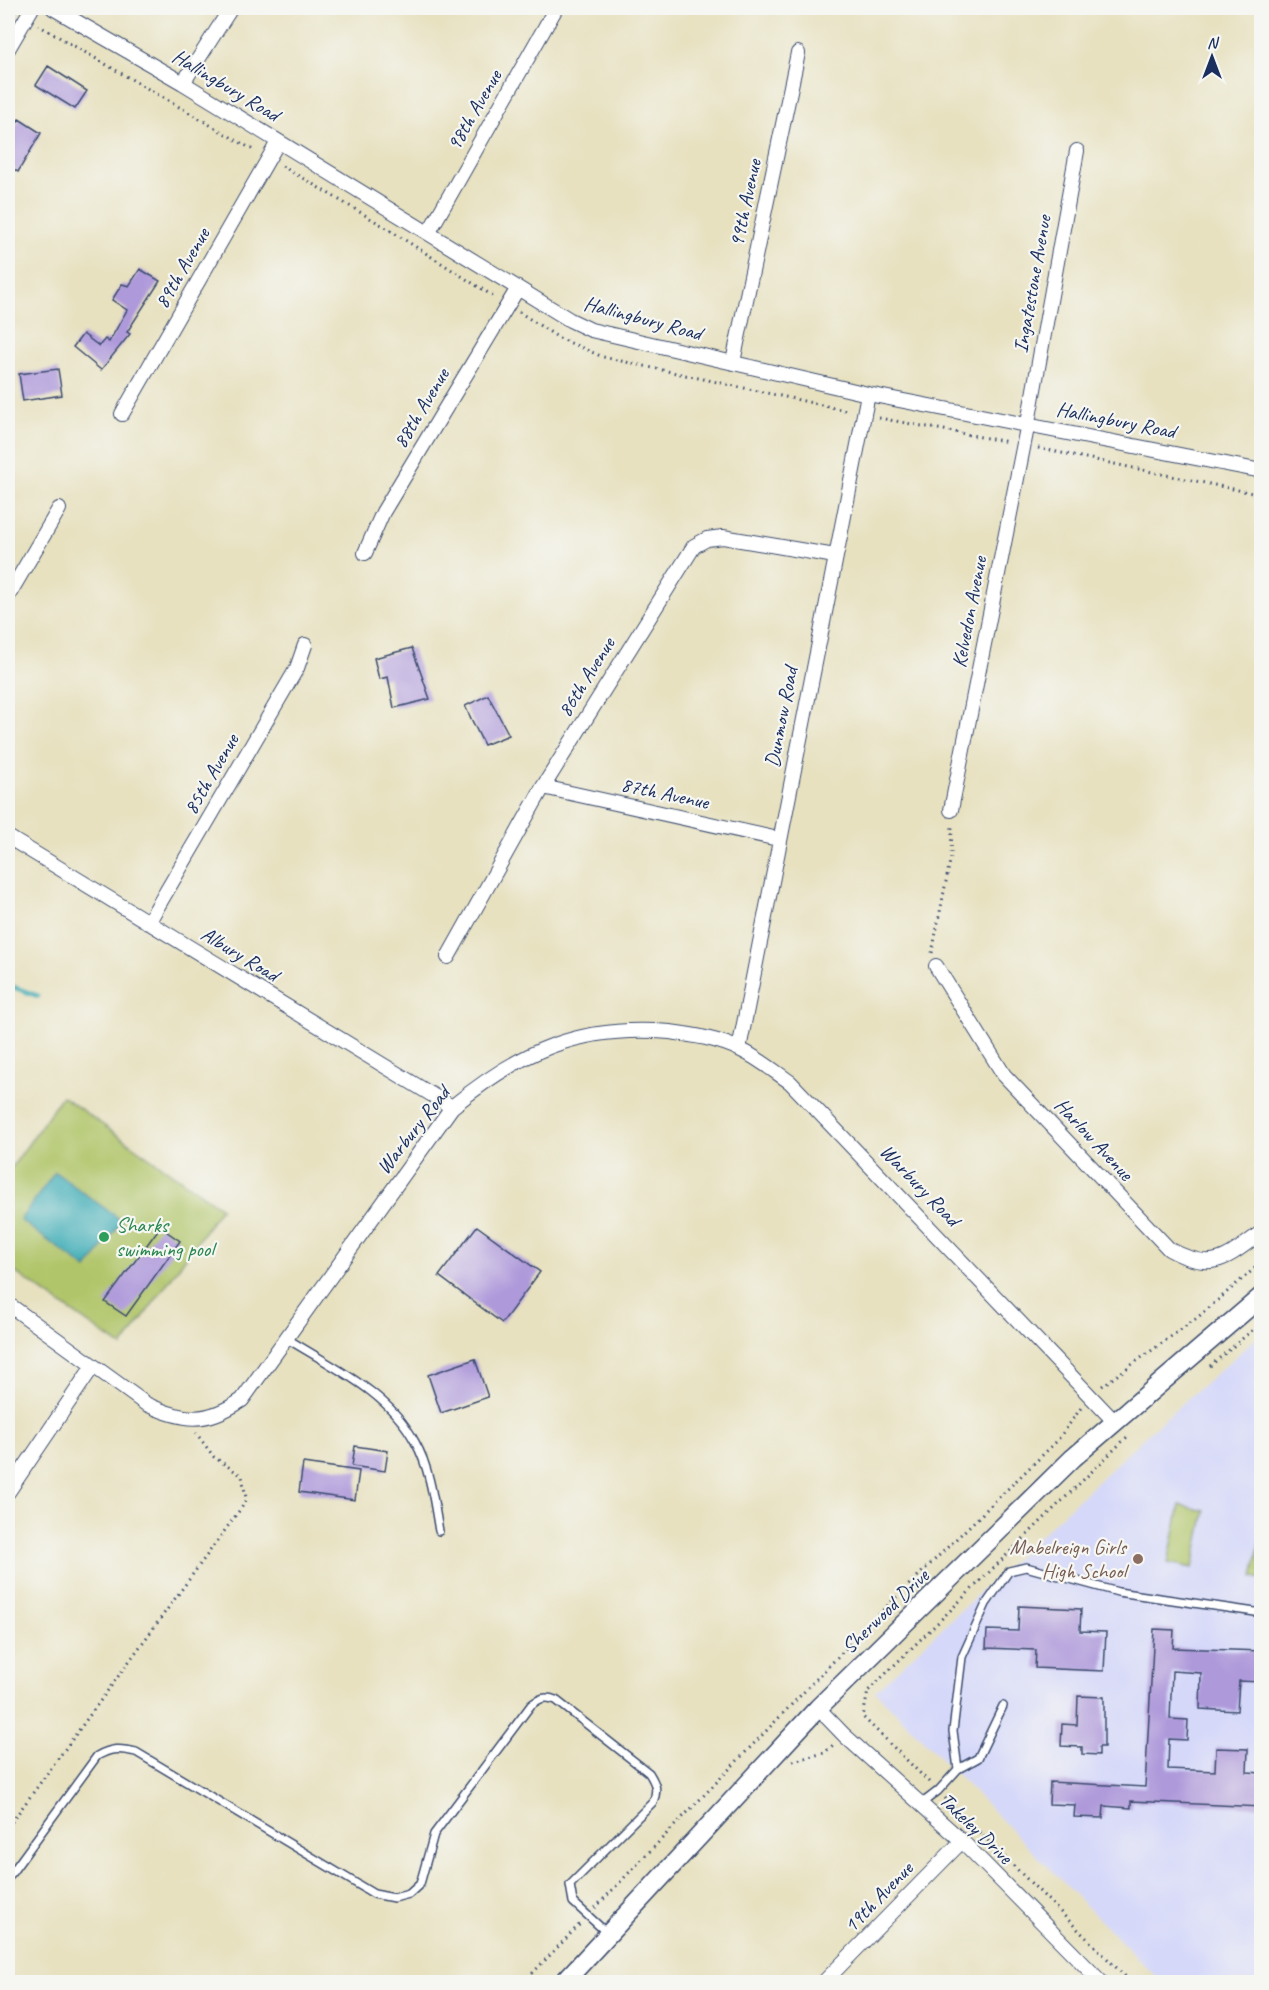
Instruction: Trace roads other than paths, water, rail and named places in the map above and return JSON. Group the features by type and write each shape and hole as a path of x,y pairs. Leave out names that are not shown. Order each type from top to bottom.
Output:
{"street":[{"name":"Hallingbury Road","path":"53,8 183,83 518,288 591,330 868,394 1028,423 1262,471"},
{"path":"183,83 231,8"},
{"name":"98th Avenue","path":"429,232 556,8"},
{"path":"8,49 29,13"},
{"name":"99th Avenue","path":"733,362 798,53"},
{"name":"89th Avenue","path":"122,414 278,142"},
{"name":"Ingatestone Avenue","path":"1028,423 1077,151"},
{"name":"88th Avenue","path":"365,553 383,512 518,288"},
{"name":"Dunmow Road","path":"739,1049 778,839 868,394"},
{"name":"Kelvedon Avenue","path":"951,810 1028,423"},
{"path":"8,596 59,509"},
{"name":"86th Avenue","path":"448,957 543,787 694,546 707,539 723,537 835,556"},
{"name":"85th Avenue","path":"148,923 297,668 305,645"},
{"name":"87th Avenue","path":"543,787 778,839"},
{"name":"Albury Road","path":"8,837 452,1107"},
{"name":"Harlow Avenue","path":"936,966 1004,1074 1168,1249 1190,1260 1211,1262 1230,1255 1262,1232"},
{"name":"Warbury Road","path":"8,1304 146,1404 166,1413 189,1418 205,1418 225,1412 242,1400 452,1107 475,1087 514,1063 582,1035 648,1030 704,1037 739,1049 790,1082 1091,1394 1114,1421"},
{"name":"Sherwood Drive","path":"564,1983 610,1936 818,1708 1073,1458 1262,1296"},
{"path":"8,1492 93,1366"},
{"name":"Takeley Drive","path":"818,1708 844,1735 962,1841 1101,1983"},
{"name":"19th Avenue","path":"824,1983 962,1841"}],"lane":[{"path":"286,1338 379,1396 399,1419 416,1442 432,1490 439,1531"},
{"path":"958,1769 953,1731 962,1656 986,1604 1009,1571 1026,1567 1118,1592 1262,1613"},
{"path":"8,1878 97,1756 108,1749 122,1748 136,1752 374,1894 394,1898 409,1894 420,1884 434,1834 531,1705 538,1699 548,1697 556,1700 649,1773 656,1783 657,1793 653,1802 570,1885 573,1902 610,1936"},
{"path":"921,1804 938,1791 958,1769 978,1758 1003,1706"}],"water":[{"path":"55,1172 122,1221 87,1269 20,1220"}],"waterway":[{"path":"8,985 38,996"}],"place":[{"name":"Sharks swimming pool","path":"104,1237"},
{"name":"Mabelreign Girls High School","path":"1138,1559"}]}
